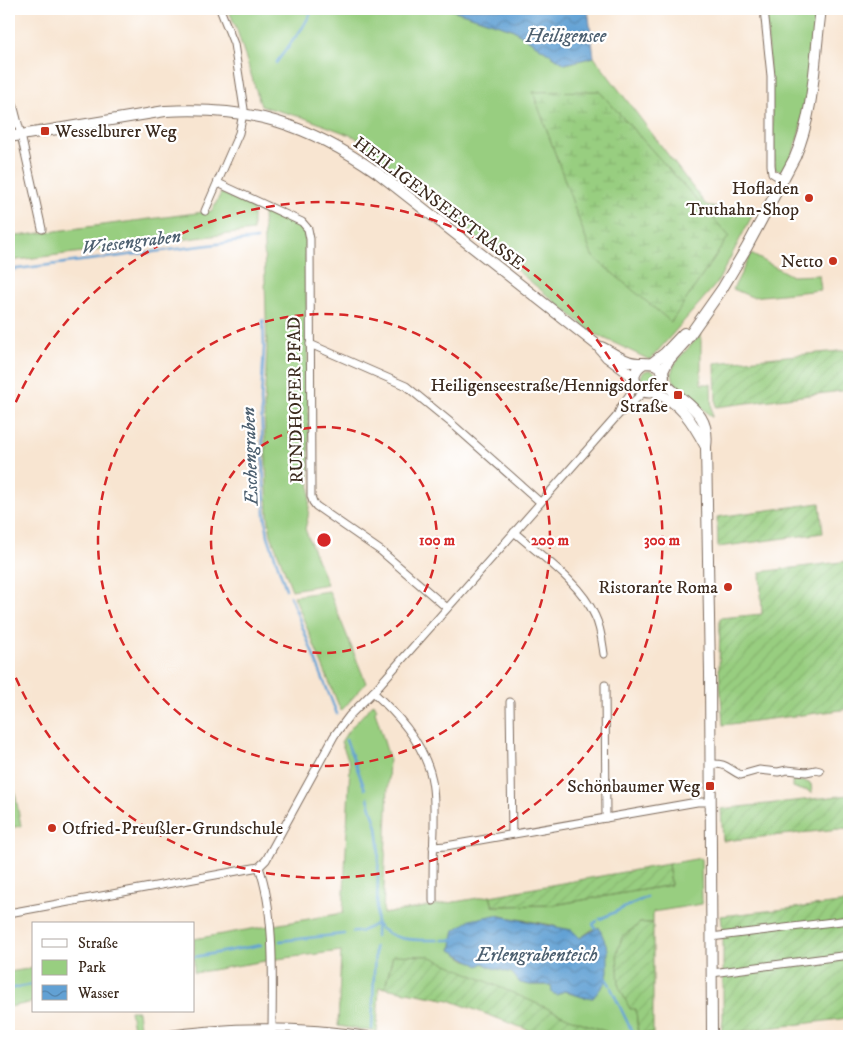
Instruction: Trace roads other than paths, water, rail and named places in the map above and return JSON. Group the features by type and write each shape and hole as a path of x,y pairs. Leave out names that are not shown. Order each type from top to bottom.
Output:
{"main road":[{"path":"683,338 668,361 659,388 642,386 636,370 665,354 694,328 722,289 783,180 801,142 808,118 821,9"},
{"name":"HEILIGENSEESTRASSE","path":"9,137 166,111 199,110 243,114 300,128 349,153 378,173 597,345 629,362 648,364"},
{"name":"HEILIGENSEESTRASSE","path":"597,345 607,357 642,386 666,397 686,413 698,430 706,447"},
{"path":"648,364 658,366 663,376 704,420 708,436 706,447 712,1036"}],"street":[{"path":"205,211 238,133 243,114 244,100 236,55 230,31 220,9"},
{"path":"764,9 771,76 771,165 772,173 783,180"},
{"path":"9,89 42,229"},
{"name":"RUNDHOFER PFAD","path":"218,183 302,222 308,230 310,239 311,496 313,502 380,551 447,608"},
{"path":"310,344 406,386 450,422 540,502"},
{"path":"9,913 259,867 266,860 334,736 349,716 373,692 617,416 621,407 642,386"},
{"path":"514,532 558,570 583,595 599,624 604,654"},
{"path":"604,685 606,818"},
{"path":"373,692 406,727 420,749 428,767 434,795 433,901"},
{"path":"510,702 512,834"},
{"path":"710,764 719,763 728,766 742,776 759,770 778,772 787,770 820,771"},
{"path":"433,847 697,802 710,802"},
{"path":"259,867 264,886 270,938 272,1036"},
{"path":"711,936 849,920"},
{"path":"712,973 849,955"},
{"path":"159,1036 201,1030 272,1027 327,1030 371,1036"}],"water":[{"name":"Heiligensee","path":"449,9 588,9 594,57 565,64 512,29"},
{"name":"Erlengrabenteich","path":"495,915 572,930 580,938 599,927 608,949 608,972 605,983 593,998 582,997 564,991 557,995 552,993 551,985 520,983 512,973 483,963 479,966 451,950 455,930 470,920"}],"waterway":[{"path":"276,63 303,27 313,9"},
{"name":"Wiesengraben","path":"9,270 257,239"},
{"name":"Eschengraben","path":"263,320 264,347 261,400 265,515 268,536 286,589"},
{"name":"Eschengraben","path":"290,596 337,714"},
{"name":"Eschengraben","path":"346,740 365,789"},
{"name":"Eschengraben","path":"368,798 377,827 379,844 376,936"},
{"path":"600,919 647,897"},
{"path":"595,928 593,924 597,921"},
{"path":"353,932 360,932 376,924 397,937 413,940 438,940"},
{"path":"280,941 344,934"},
{"path":"442,940 453,940"},
{"path":"195,957 261,945"},
{"name":"Eschengraben","path":"372,1029 375,947"},
{"path":"606,979 610,985"},
{"path":"9,989 32,984"},
{"path":"611,988 634,1036"}],"place":[{"name":"Wesselburer Weg","path":"45,131"},
{"name":"Hofladen Truthahn-Shop","path":"809,198"},
{"name":"Netto","path":"833,261"},
{"name":"Heiligenseestraße/Hennigsdorfer Straße","path":"678,395"},
{"name":"Ristorante Roma","path":"728,587"},
{"name":"Schönbaumer Weg","path":"710,786"},
{"name":"Otfried-Preußler-Grundschule","path":"52,828"}]}
